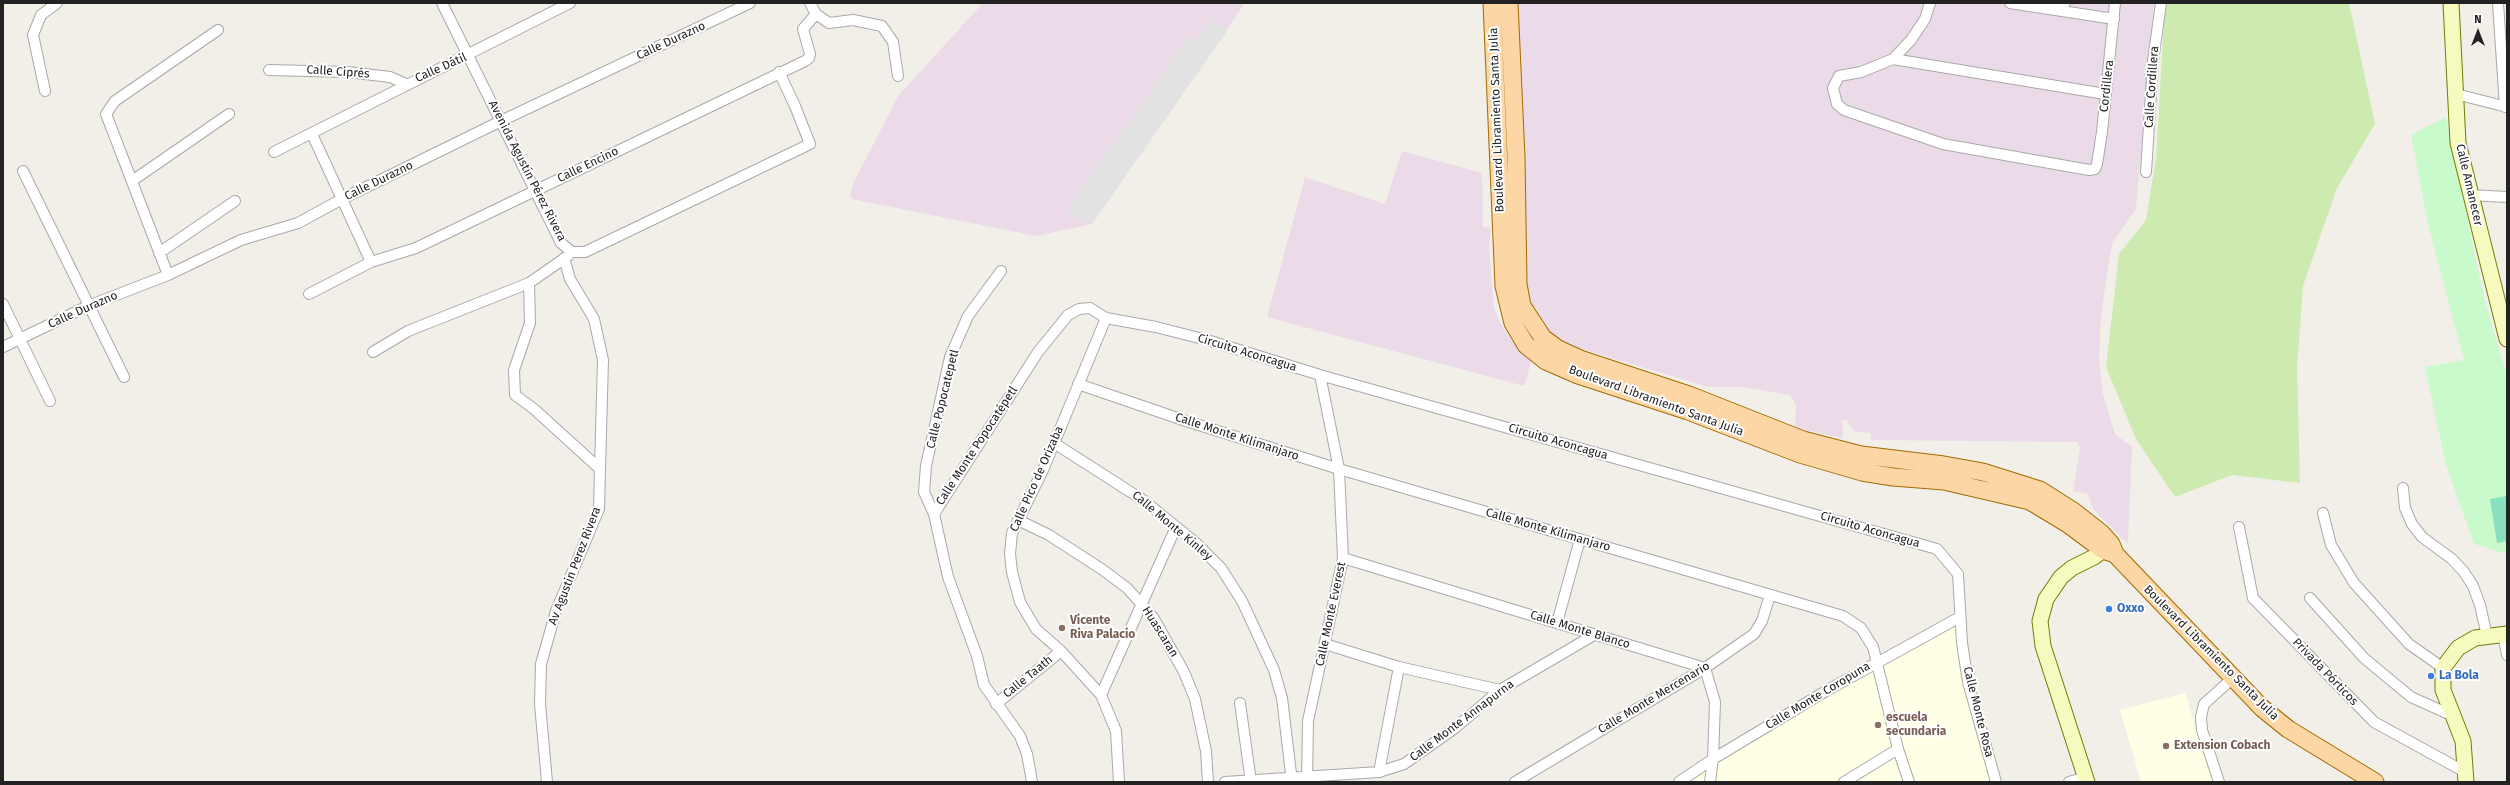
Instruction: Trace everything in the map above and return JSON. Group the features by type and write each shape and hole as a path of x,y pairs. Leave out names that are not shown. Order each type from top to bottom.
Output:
{"main road":[{"name":"Boulevard Libramiento Santa Julia","path":"1492,3 1504,286 1513,323 1526,345 1546,361 1578,375 1688,411 1800,454 1862,472 1893,478 1944,480 2030,502 2110,549"},
{"name":"Boulevard Libramiento Santa Julia","path":"1509,3 1516,157 1518,284 1522,306 1543,338 1558,349 1580,360 1712,403 1803,440 1861,455 1944,464 1984,472 2040,490 2073,511 2101,533 2110,549 2262,708 2288,729 2375,782"},
{"name":"Calle Amanecer","path":"2451,3 2458,143 2507,339"},
{"path":"2086,780 2043,646 2040,621 2046,599 2061,577 2072,568 2110,549"},
{"path":"2466,778 2463,741 2451,715 2443,690 2443,668 2458,648 2475,638 2505,634"}],"street":[{"path":"45,91 32,35 41,16 57,3"},
{"name":"Avenida Agustín Pérez Rivera","path":"442,3 561,243 572,252 585,252 810,144 795,106 779,72"},
{"name":"Calle Dátil","path":"274,152 312,134 406,84 469,56 570,3"},
{"name":"Calle Durazno","path":"3,347 88,306 168,275 241,240 298,223 342,199 501,121 750,3"},
{"path":"810,3 816,14 829,23 853,20 882,26 893,42 898,76"},
{"path":"1894,60 1911,40 1925,19 1930,3"},
{"path":"2010,3 2047,10 2114,18"},
{"path":"2047,10 2065,3"},
{"name":"Cordillera","path":"1894,60 1861,72 1839,76 1833,88 1837,104 1844,110 1942,144 2089,170 2095,168 2102,132 2115,3"},
{"name":"Calle Cordillera","path":"2146,172 2153,61 2161,3"},
{"path":"2456,94 2506,107 2498,3"},
{"name":"Calle Encino","path":"309,294 371,262 416,248 809,58 803,29 816,14"},
{"path":"168,275 106,114 116,101 218,30"},
{"path":"1894,60 2106,94"},
{"name":"Calle Ciprés","path":"269,70 348,72 390,77 406,84"},
{"path":"132,181 229,114"},
{"path":"312,134 371,262"},
{"path":"23,171 124,377"},
{"path":"2470,195 2507,197"},
{"path":"159,253 235,202"},
{"path":"373,352 408,330 529,283 572,252"},
{"name":"Avenida Agustín Pérez Rivera","path":"564,258 570,279 594,320 603,360 600,469"},
{"name":"Calle Popocatepetl","path":"934,514 924,492 926,466 950,357 968,316 1001,271"},
{"path":"529,283 530,323 514,370 515,395 534,409 600,469"},
{"path":"3,304 19,340 50,401"},
{"name":"Calle Monte Popocatépetl","path":"1032,782 1027,754 1020,736 984,685 977,656 948,577 934,514 1038,352 1068,314 1079,309 1090,308 1106,318"},
{"name":"Circuito Aconcagua","path":"1106,318 1163,329 1320,375 1937,549 1958,574 1960,617"},
{"name":"Calle Pico de Orizaba","path":"1106,318 1054,443 1012,533 1010,554 1012,572 1020,602 1036,629 1061,651 1102,695 1116,731 1119,782"},
{"name":"Calle Monte Everest","path":"1307,779 1308,721 1343,558 1339,469 1320,375"},
{"name":"Calle Monte Kilimanjaro","path":"1078,384 1339,469 1770,595 1852,621 1868,636 1877,661 1898,749 1909,782"},
{"name":"Calle Monte Kinley","path":"1054,443 1108,476 1176,527 1221,568 1242,601 1274,670 1282,698 1292,779"},
{"name":"Av Agustin Perez Rivera","path":"547,782 540,704 541,664 556,611 599,509 600,469"},
{"path":"2403,488 2405,508 2412,524 2422,537 2452,559 2470,582 2480,605 2487,636"},
{"path":"2323,513 2331,545 2354,583 2409,644 2443,668"},
{"name":"Huascaran","path":"1018,520 1078,553 1127,588 1153,617 1184,672 1195,699 1206,751 1208,782"},
{"path":"1102,695 1176,527"},
{"name":"Privada Pórticos","path":"2239,527 2253,598 2374,722 2466,778"},
{"path":"1557,623 1580,539"},
{"name":"Calle Monte Blanco","path":"1343,558 1705,668"},
{"name":"Calle Monte Mercenario","path":"1515,782 1705,668 1754,634 1762,621 1770,595"},
{"path":"2310,598 2364,658 2411,697 2451,715"},
{"name":"Calle Monte Coropuna","path":"1679,782 1713,759 1877,661 1960,617"},
{"name":"Calle Monte Rosa","path":"1960,617 1968,682 1996,782"},
{"path":"2505,634 2507,655"},
{"name":"Calle Monte Annapurna","path":"1225,782 1307,779 1379,772 1404,764 1418,756 1500,690 1594,635"},
{"path":"1325,644 1399,668 1500,690"},
{"name":"Calle Taath","path":"996,704 1061,651"},
{"path":"1379,772 1399,668"},
{"path":"1705,668 1715,702 1713,759 1710,782"},
{"path":"2219,782 2202,730 2201,717 2204,704 2233,678"},
{"path":"1240,703 1251,781"},
{"path":"1844,782 1898,749"},
{"path":"2070,782 2086,780"}],"shaded area":[{"path":"983,3 1245,3 1092,224 1036,236 852,199 850,195 853,184 898,96"},
{"path":"1516,3 2154,3 2136,209 2112,243 2101,314 2099,360 2103,394 2115,434 2132,447 2128,544 2093,509 2088,494 2073,491 2080,448 2077,442 1871,440 1871,433 1856,432 1847,420 1842,420 1843,438 1795,428 1796,404 1790,395 1742,387 1708,387 1578,348 1562,342 1547,329 1530,303 1527,287"},
{"path":"1212,19 1227,31 1092,224 1067,212 1188,36 1196,42"},
{"path":"1402,151 1482,173 1483,227 1491,228 1489,249 1494,308 1502,326 1513,342 1532,359 1524,386 1267,317 1305,177 1385,204"},
{"name":"escuela secundaria","path":"1960,617 2000,782 1679,782"},
{"name":"Extension Cobach","path":"2185,693 2212,782 2141,782 2120,710"}],"green space":[{"path":"2165,3 2349,3 2375,124 2337,188 2303,286 2297,368 2300,483 2232,475 2175,497 2136,439 2106,367 2119,254 2146,220 2156,159"},
{"path":"2446,117 2484,298 2507,377 2507,554 2474,544 2446,465 2425,367 2464,360 2429,228 2411,135"},
{"path":"2507,496 2507,541 2497,543 2490,499"}],"place":[{"name":"Oxxo","path":"2109,609"},
{"name":"Vicente Riva Palacio","path":"1062,628"},
{"name":"La Bola","path":"2431,676"},
{"name":"escuela secundaria","path":"1878,725"},
{"name":"Extension Cobach","path":"2166,746"}]}
